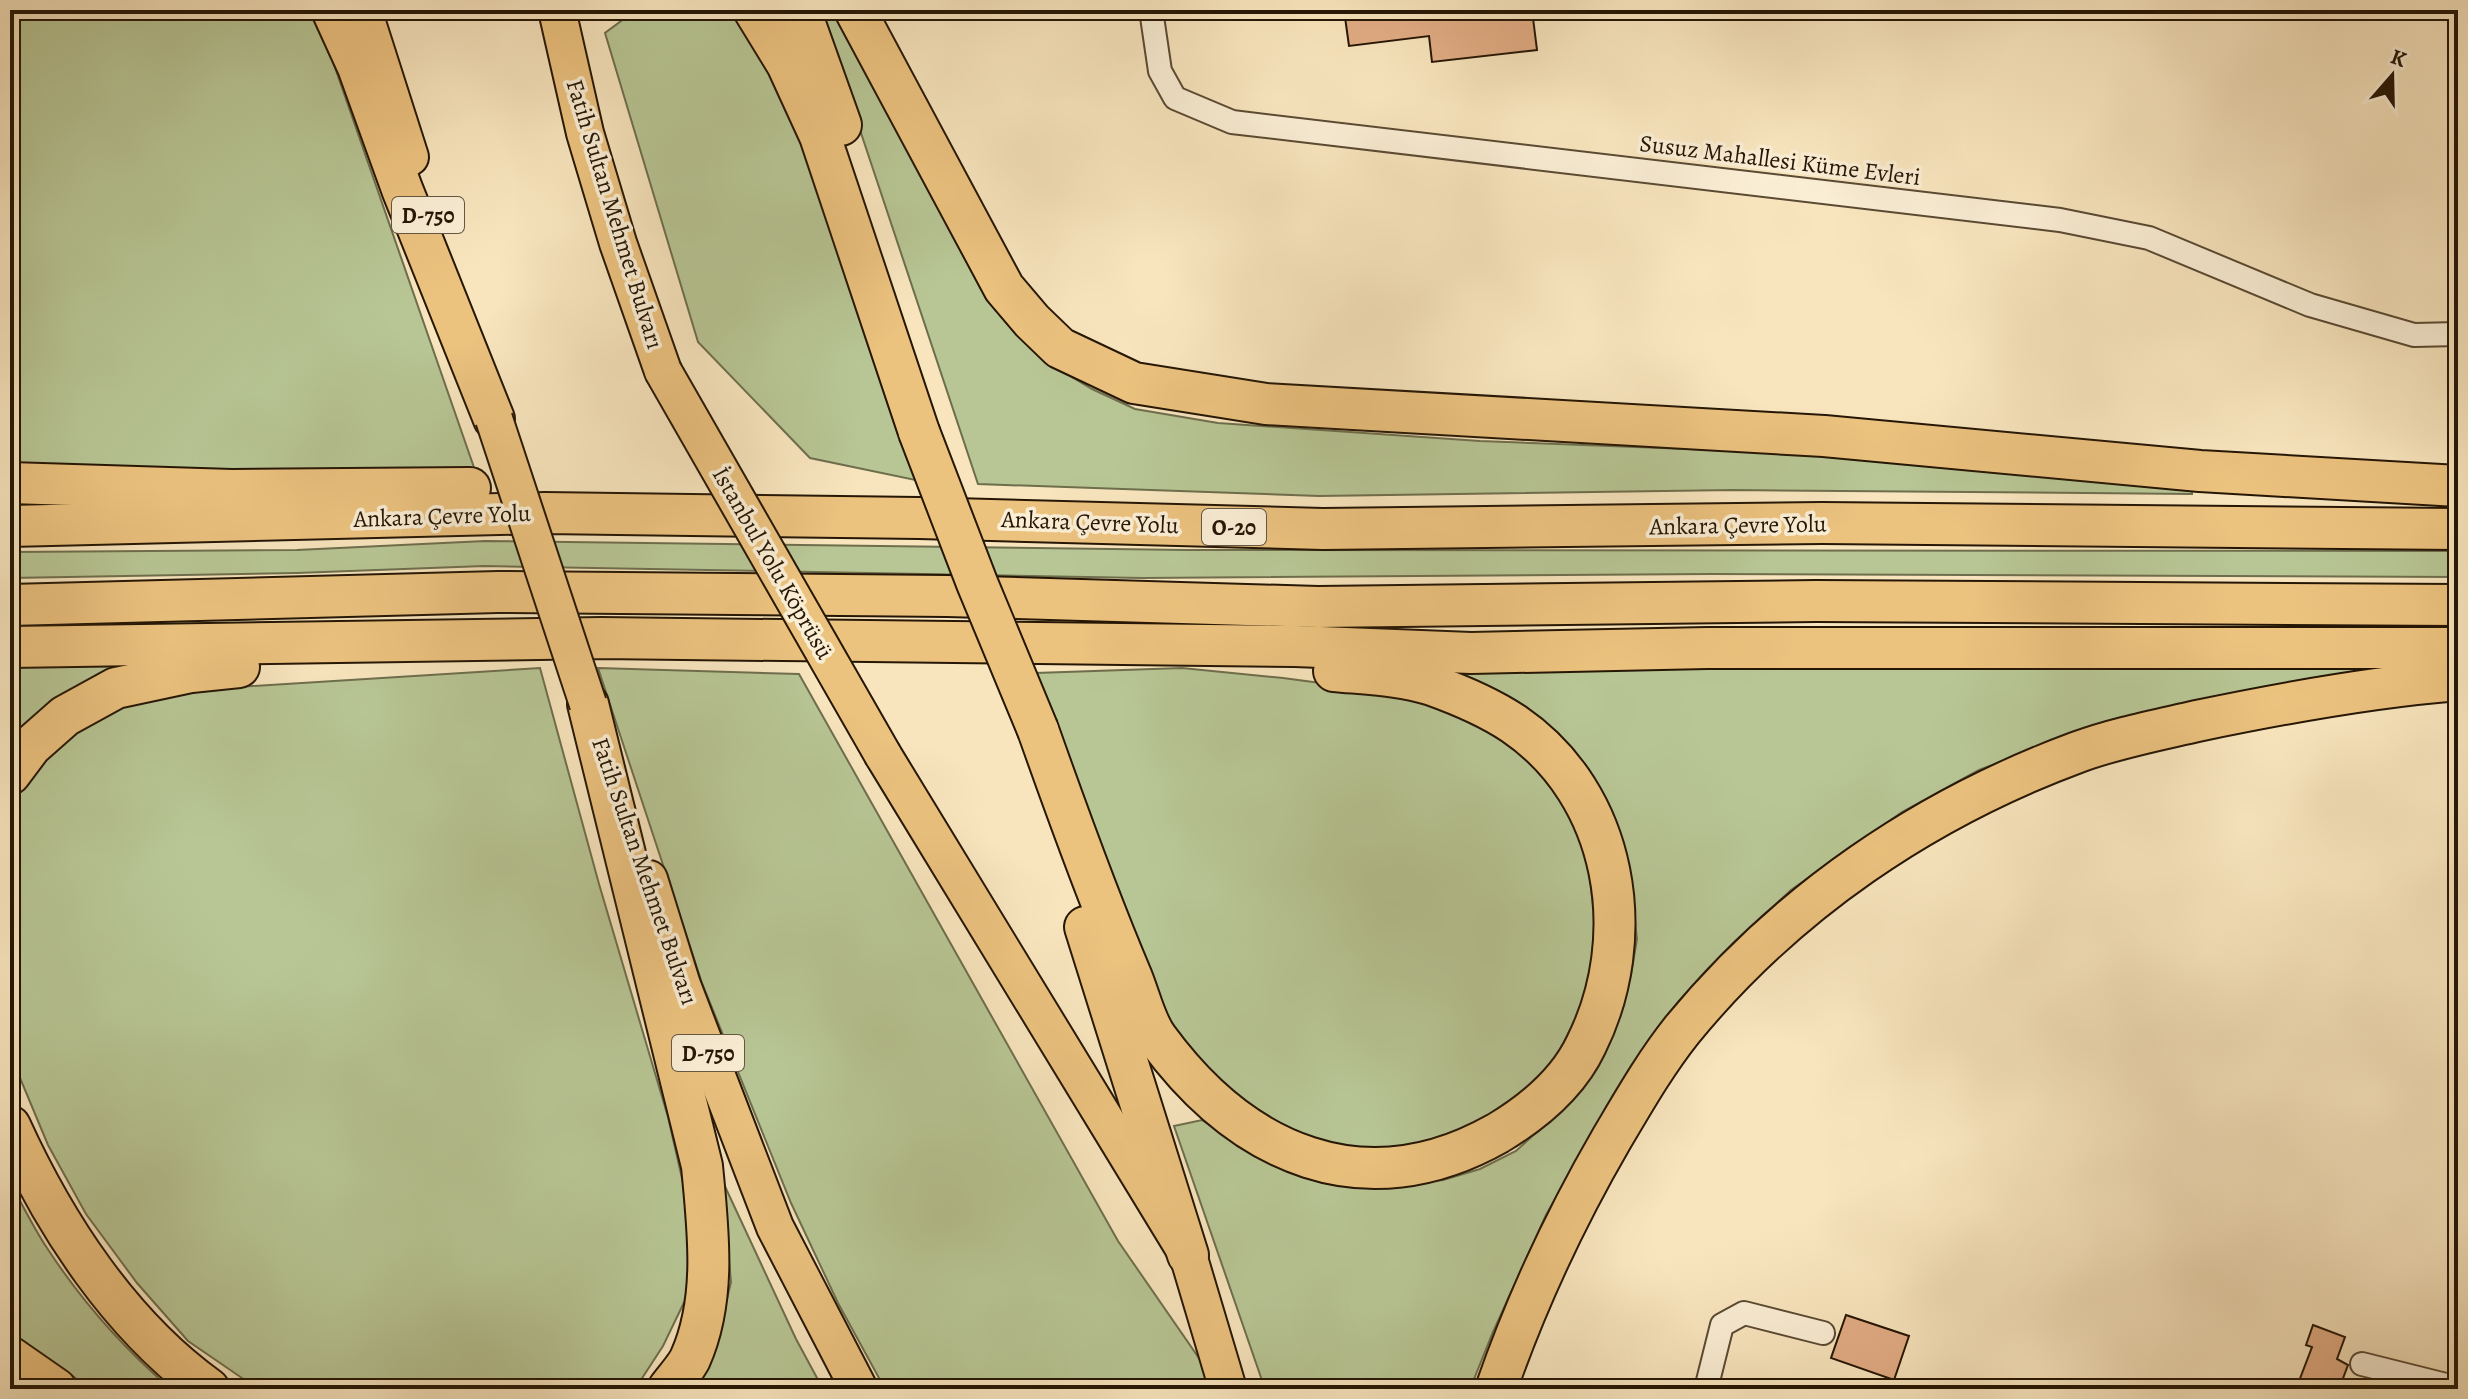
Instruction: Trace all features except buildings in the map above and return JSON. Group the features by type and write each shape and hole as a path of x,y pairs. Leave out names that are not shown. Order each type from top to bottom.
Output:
{"highway":[{"path":"332,10 358,67 402,189 494,419"},
{"name":"D-750","path":"363,10 588,704"},
{"name":"Fatih Sultan Mehmet Bulvarı","path":"557,10 585,133 618,243 663,371"},
{"path":"754,10 787,64 820,136 928,429"},
{"path":"800,10 841,125 928,429 977,583 1030,732 1154,1033 1214,1104 1281,1148 1321,1162 1364,1169 1410,1165 1447,1156 1484,1141 1526,1116 1560,1083 1586,1046 1612,969 1616,935 1610,866 1595,821 1574,783 1549,755 1515,725 1479,705 1429,684 1291,666 1179,656 1039,656 856,641"},
{"path":"855,10 1004,288 1060,348 1134,383 1266,404 1824,436 2200,471 2458,486"},
{"name":"İstanbul Yolu Köprüsü","path":"663,371 883,755 1188,1255"},
{"path":"10,483 232,490 531,488 772,518"},
{"name":"Ankara Çevre Yolu","path":"10,526 545,513 919,518 1323,529 1822,523 2458,529"},
{"path":"10,605 498,592 947,596 1318,607 1816,601 2458,605"},
{"path":"10,774 31,746 65,716 116,688 191,672 285,662 482,651 601,638"},
{"path":"10,647 601,638 1295,646 1471,653 1707,648 2458,648"},
{"path":"1496,1389 1515,1334 1555,1242 1645,1082 1682,1030 1727,982 1833,883 1948,809 2082,750 2250,710 2346,693 2458,680"},
{"path":"588,704 702,1166 708,1276 704,1315 690,1360 668,1389"},
{"name":"Fatih Sultan Mehmet Bulvarı","path":"588,704 682,985 775,1227 859,1389"},
{"path":"1030,732 1228,1389"},
{"path":"10,1126 31,1172 77,1248 132,1318 166,1353 209,1389"},
{"path":"10,1357 56,1389"}],"street":[{"name":"Susuz Mahallesi Küme Evleri","path":"1151,10 1160,71 1175,98 1232,122 2060,220 2149,238 2310,305 2414,335 2458,334"},
{"path":"1706,1389 1722,1325 1744,1313 1823,1333"},
{"path":"2362,1364 2458,1388"}],"green space":[{"path":"10,10 315,10 478,479 10,470"},
{"path":"636,10 740,10 797,124 920,481 810,458 698,342 605,33"},
{"path":"820,10 841,10 1049,363 1092,389 1135,409 1218,423 1480,441 1818,454 2192,483 2192,494 1733,490 1319,496 978,484"},
{"path":"485,541 1187,550 2458,551 2458,577 1711,574 1143,578 484,566 10,578 10,552 297,550"},
{"path":"2401,660 2400,677 2075,734 1979,770 1902,812 1791,890 1723,954 1671,1013 1616,1091 1546,1215 1470,1389 1265,1389 1174,1126 1202,1120 1248,1150 1407,1184 1443,1180 1480,1169 1516,1151 1550,1120 1620,1009 1631,975 1637,939 1629,873 1611,822 1435,669"},
{"path":"10,661 112,662 114,672 10,741"},
{"path":"540,668 599,884 668,1117 694,1231 692,1286 663,1346 635,1389 258,1389 188,1341 137,1283 86,1214 48,1145 10,1054 10,807 28,772 61,736 167,686 238,687"},
{"path":"598,668 799,674 1118,1241 1212,1377 1216,1389 885,1389 838,1303 791,1203 702,983"},
{"path":"1182,668 1433,698 1535,758 1584,833 1596,928 1591,971 1578,1013 1558,1055 1529,1088 1493,1115 1452,1136 1411,1150 1337,1149 1237,1104 1162,1014 1071,782 1036,673"},
{"path":"722,1180 796,1339 823,1389 695,1389 718,1337 731,1282"},
{"path":"10,1182 42,1240 74,1286 120,1340 171,1389 91,1389 10,1332"}]}
